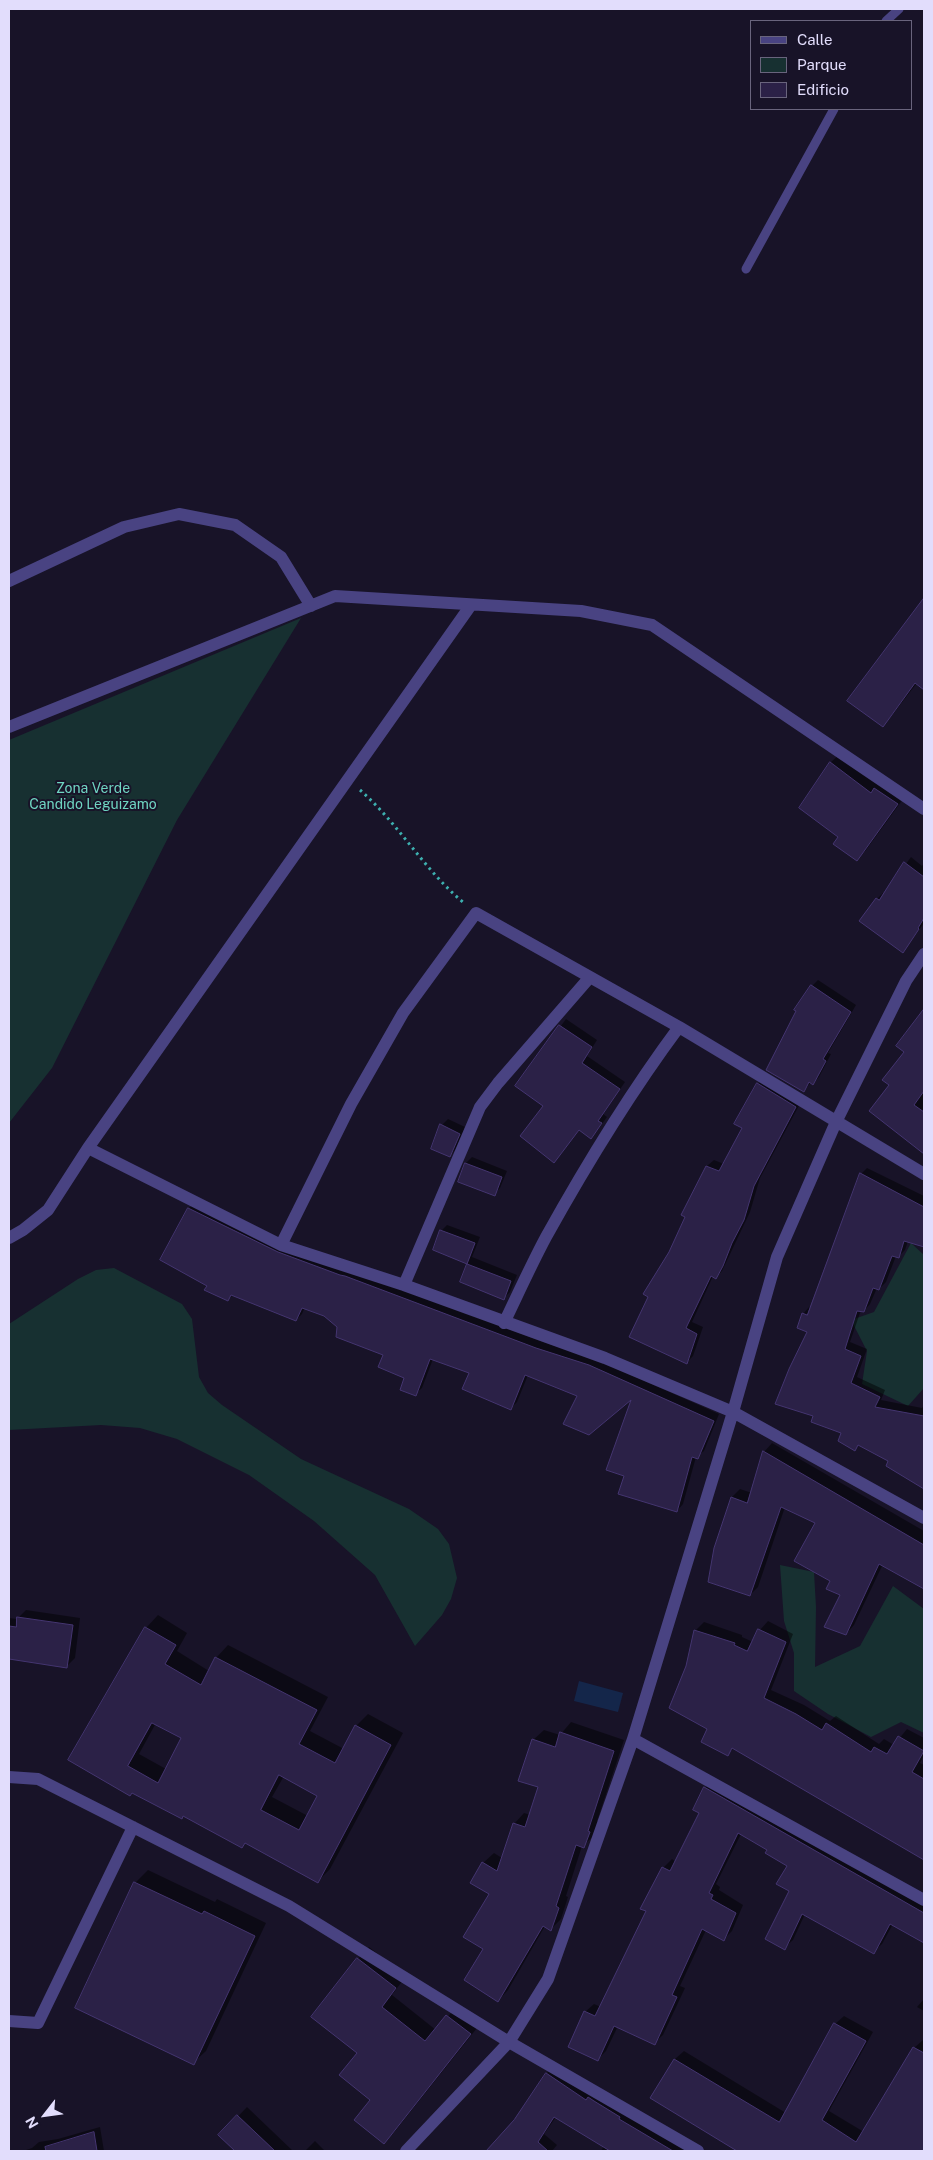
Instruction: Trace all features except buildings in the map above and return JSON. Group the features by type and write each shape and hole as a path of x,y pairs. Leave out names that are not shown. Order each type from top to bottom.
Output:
{"street":[{"path":"9,581 124,528 179,514 235,524 281,557 311,606"},
{"path":"9,727 334,596 581,611 652,625 924,809"},
{"path":"9,1238 23,1230 48,1210 88,1148 471,605"},
{"path":"281,1245 351,1104 403,1014 476,912 679,1027 924,1174"},
{"path":"406,2151 509,2042 548,1979 633,1739 733,1412 778,1257 836,1122 906,981 924,954"},
{"path":"404,1285 480,1107 498,1083 590,977"},
{"path":"504,1323 546,1238 622,1110 654,1060 679,1027"},
{"path":"88,1148 281,1245 404,1285 504,1323 605,1358 733,1412 924,1516"},
{"path":"633,1739 924,1900"},
{"path":"9,1777 38,1779 289,1906 509,2042 698,2151"},
{"path":"9,2021 38,2023 133,1827"}],"lane":[{"path":"887,20 899,9"},
{"path":"746,269 833,110"}],"path":[{"path":"347,779 376,804 396,825 428,868 476,912"}],"green space":[{"name":"Zona Verde Candido Leguizamo","path":"301,618 177,820 52,1068 9,1123 9,740"},
{"path":"911,1243 924,1255 924,1388 908,1406 862,1384 867,1351 851,1320 874,1312"},
{"path":"114,1268 182,1304 192,1319 199,1377 208,1393 222,1405 301,1459 409,1509 438,1529 449,1544 457,1578 451,1599 442,1615 415,1646 375,1575 314,1521 249,1475 177,1439 140,1428 101,1425 9,1430 9,1324 78,1279 96,1270"},
{"path":"780,1565 814,1572 816,1607 815,1667 860,1646 893,1586 924,1609 924,1733 901,1722 871,1737 828,1714 794,1691 794,1653 784,1621"}],"water":[{"path":"579,1681 623,1693 618,1712 574,1701"}]}
